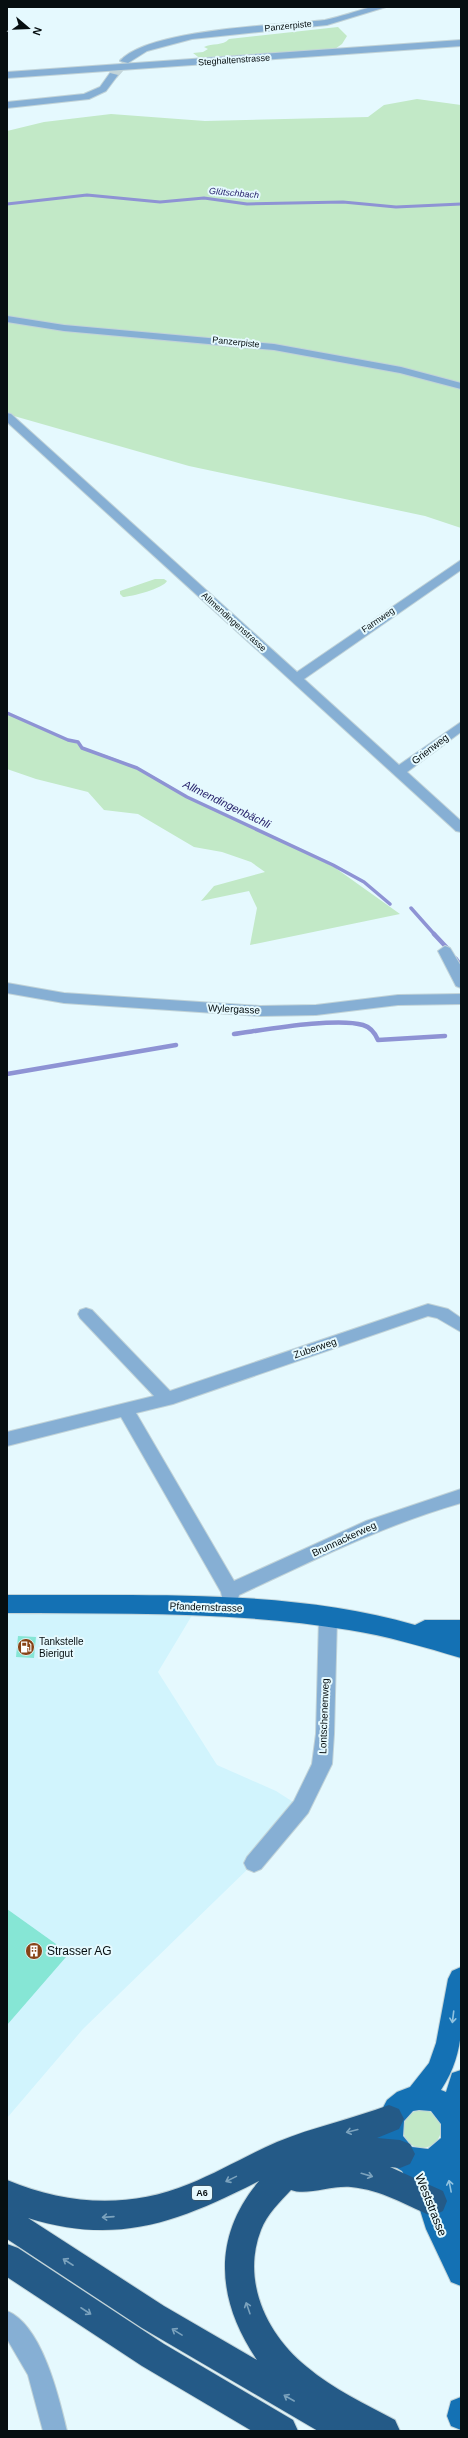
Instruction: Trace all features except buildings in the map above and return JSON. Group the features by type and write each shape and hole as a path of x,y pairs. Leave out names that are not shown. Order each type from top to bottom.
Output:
{"highway":[{"name":"A6","path":"7,2195 40,2208 63,2214 104,2218 144,2213 185,2201 308,2144 389,2120"},
{"path":"384,2431 316,2392 290,2373 272,2355 256,2329 243,2293 239,2257 241,2240 246,2223 264,2196 292,2169 311,2160 352,2152 378,2151 406,2157"},
{"path":"264,2196 312,2174 340,2170 370,2176 412,2191 432,2201"},
{"path":"7,2222 192,2341 348,2431"},
{"path":"7,2259 153,2355 282,2431"}],"main road":[{"name":"Pfandernstrasse","path":"7,1604 230,1599 328,1618 403,1630 461,1648"},
{"name":"Pfandernstrasse","path":"403,1630 461,1630"},
{"path":"417,2098 432,2083 444,2062 461,1979"},
{"name":"Weststrasse","path":"461,2082 454,2119 455,2137 448,2152 448,2172 458,2224 461,2266"},
{"path":"389,2120 400,2104 417,2098 429,2099 441,2105 454,2119"},
{"name":"Weststrasse","path":"389,2120 390,2139 422,2177 432,2201 440,2228 461,2272"},
{"name":"Weststrasse","path":"406,2157 430,2162 448,2152"}],"street":[{"name":"Panzerpiste","path":"125,61 144,49 192,36 327,22 382,7"},
{"name":"Steghaltenstrasse","path":"7,75 461,43"},
{"path":"7,105 86,96 104,89 112,75"},
{"name":"Panzerpiste","path":"7,319 64,328 274,346 401,370 461,386"},
{"name":"Allmendingenstrasse","path":"7,416 461,828"},
{"name":"Farmweg","path":"296,679 313,665 461,564"},
{"name":"Grienweg","path":"399,771 461,726"},
{"path":"445,950 461,983"},
{"name":"Wylergasse","path":"7,988 64,998 260,1011 316,1010 398,1000 461,999"},
{"name":"Zuberweg","path":"7,1439 167,1399 419,1312 435,1310 461,1326"},
{"path":"86,1314 167,1399"},
{"path":"125,1409 230,1599"},
{"name":"Brunnackerweg","path":"230,1599 378,1523 432,1503 461,1496"},
{"name":"Lontschenenweg","path":"254,1863 301,1807 322,1764 325,1734 328,1618"},
{"path":"7,2322 19,2334 28,2349 39,2374 55,2431"}],"shaded area":[{"path":"7,1604 197,1607 158,1672 217,1765 276,1791 301,1807 254,1863 83,2029 7,2118"}],"green space":[{"path":"338,27 347,36 342,44 332,51 202,60 193,53 203,52 208,49 204,47 221,44 229,39"},
{"path":"417,99 461,105 461,528 425,516 189,466 7,414 7,131 44,122 111,114 205,121 368,117 384,105"},
{"path":"155,579 164,579 167,581 165,584 140,594 123,597 120,594 120,591"},
{"path":"7,713 68,740 78,742 82,748 110,756 150,774 187,797 334,867 400,914 250,945 257,908 249,891 201,901 214,886 265,872 251,862 222,852 194,847 138,814 104,810 88,792 36,779 7,769"},
{"path":"418,2110 426,2110 436,2115 440,2122 440,2136 436,2143 426,2148 418,2148 408,2143 406,2140 403,2133 403,2125 408,2115 411,2113"}],"waterway":[{"name":"Glütschbach","path":"7,204 87,195 160,202 204,198 247,204 343,202 396,207 461,204"},
{"name":"Allmendingenbächli","path":"7,713 68,740 78,742 82,748 137,768 187,797 333,865 364,882 390,904"},
{"name":"Allmendingenbächli","path":"411,908 435,935"},
{"name":"Allmendingenbächli","path":"434,934 449,950"},
{"name":"Allmendingenbächli","path":"456,959 461,966"},
{"path":"234,1034 300,1025 336,1022 366,1026 372,1031 378,1040 445,1036"},
{"path":"7,1074 176,1045"}],"tunnel":[{"path":"113,75 125,61"}],"place":[{"name":"Tankstelle Bierigut","path":"26,1647"},
{"name":"Strasser AG","path":"34,1951"}]}
